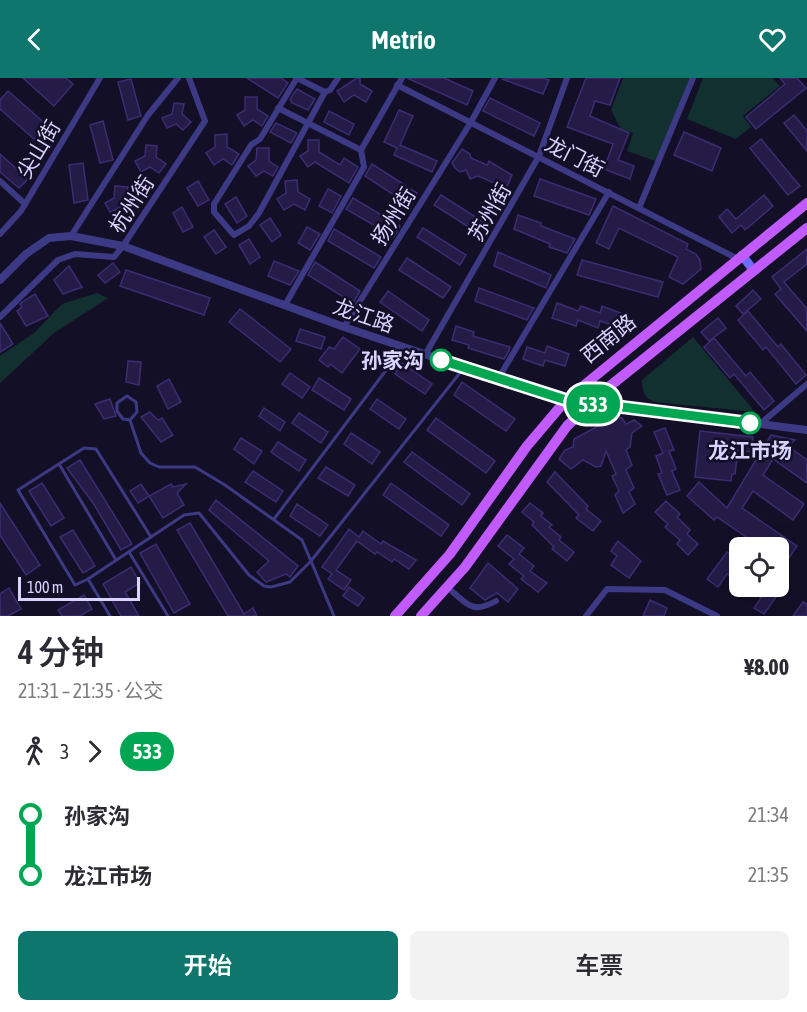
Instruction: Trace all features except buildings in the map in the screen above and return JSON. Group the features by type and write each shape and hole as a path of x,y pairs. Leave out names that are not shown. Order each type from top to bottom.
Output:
{"main road":[{"name":"西南路","path":"395,616 450,554 527,446 566,400 807,203"},
{"path":"422,616 448,588 562,432 590,404 807,228"},
{"path":"740,257 754,271"}],"street":[{"name":"尖山街","path":"0,234 25,204 99,78"},
{"path":"71,236 148,115 178,78"},
{"name":"杭州街","path":"0,317 58,260 75,254 114,257 123,246 205,121 189,78"},
{"path":"325,92 297,78 260,139 251,145 214,204 214,212 234,235 249,226 259,213 325,92 330,90 338,78"},
{"path":"285,306 364,167 361,150 402,78"},
{"name":"扬州街","path":"344,327 471,122 495,78"},
{"name":"苏州街","path":"425,355 539,156 567,78"},
{"path":"639,208 693,78"},
{"name":"龙门街","path":"397,85 740,257"},
{"path":"278,108 361,150"},
{"path":"0,181 25,204"},
{"path":"498,379 609,192"},
{"name":"龙江路","path":"0,280 26,254 49,238 71,236 123,246 403,348 566,400 807,429"},
{"path":"760,424 807,384"},
{"path":"448,588 474,609 481,609 496,602"},
{"path":"585,616 607,589 616,588 665,590 717,616"}],"lane":[{"path":"273,519 403,348"},
{"path":"151,537 96,449 84,448 18,490 75,585 88,579 129,552 184,515 199,513 249,575 264,586 280,586 290,582 311,561 464,368"},
{"path":"127,396 133,399 138,407 136,415 130,420 123,419 116,407 119,400 127,396"},
{"path":"130,420 141,453 150,463 159,467 195,467 225,484 302,540 334,616"},
{"path":"59,464 116,560"},
{"path":"129,552 168,616"},
{"path":"88,579 110,616"}],"green space":[{"path":"623,78 691,78 658,162 627,151 633,133 621,129 611,110"},
{"path":"703,78 773,78 780,86 743,116 751,127 736,139 687,119"},
{"path":"97,293 108,298 54,333 0,383 0,356 34,333 62,304"},
{"path":"693,337 755,412 654,402 646,396 642,380"}],"bus line":[{"name":"533","path":"441,360 566,400 750,423"}],"place":[{"name":"孙家沟","path":"441,360"},
{"name":"龙江市场","path":"750,423"}]}
